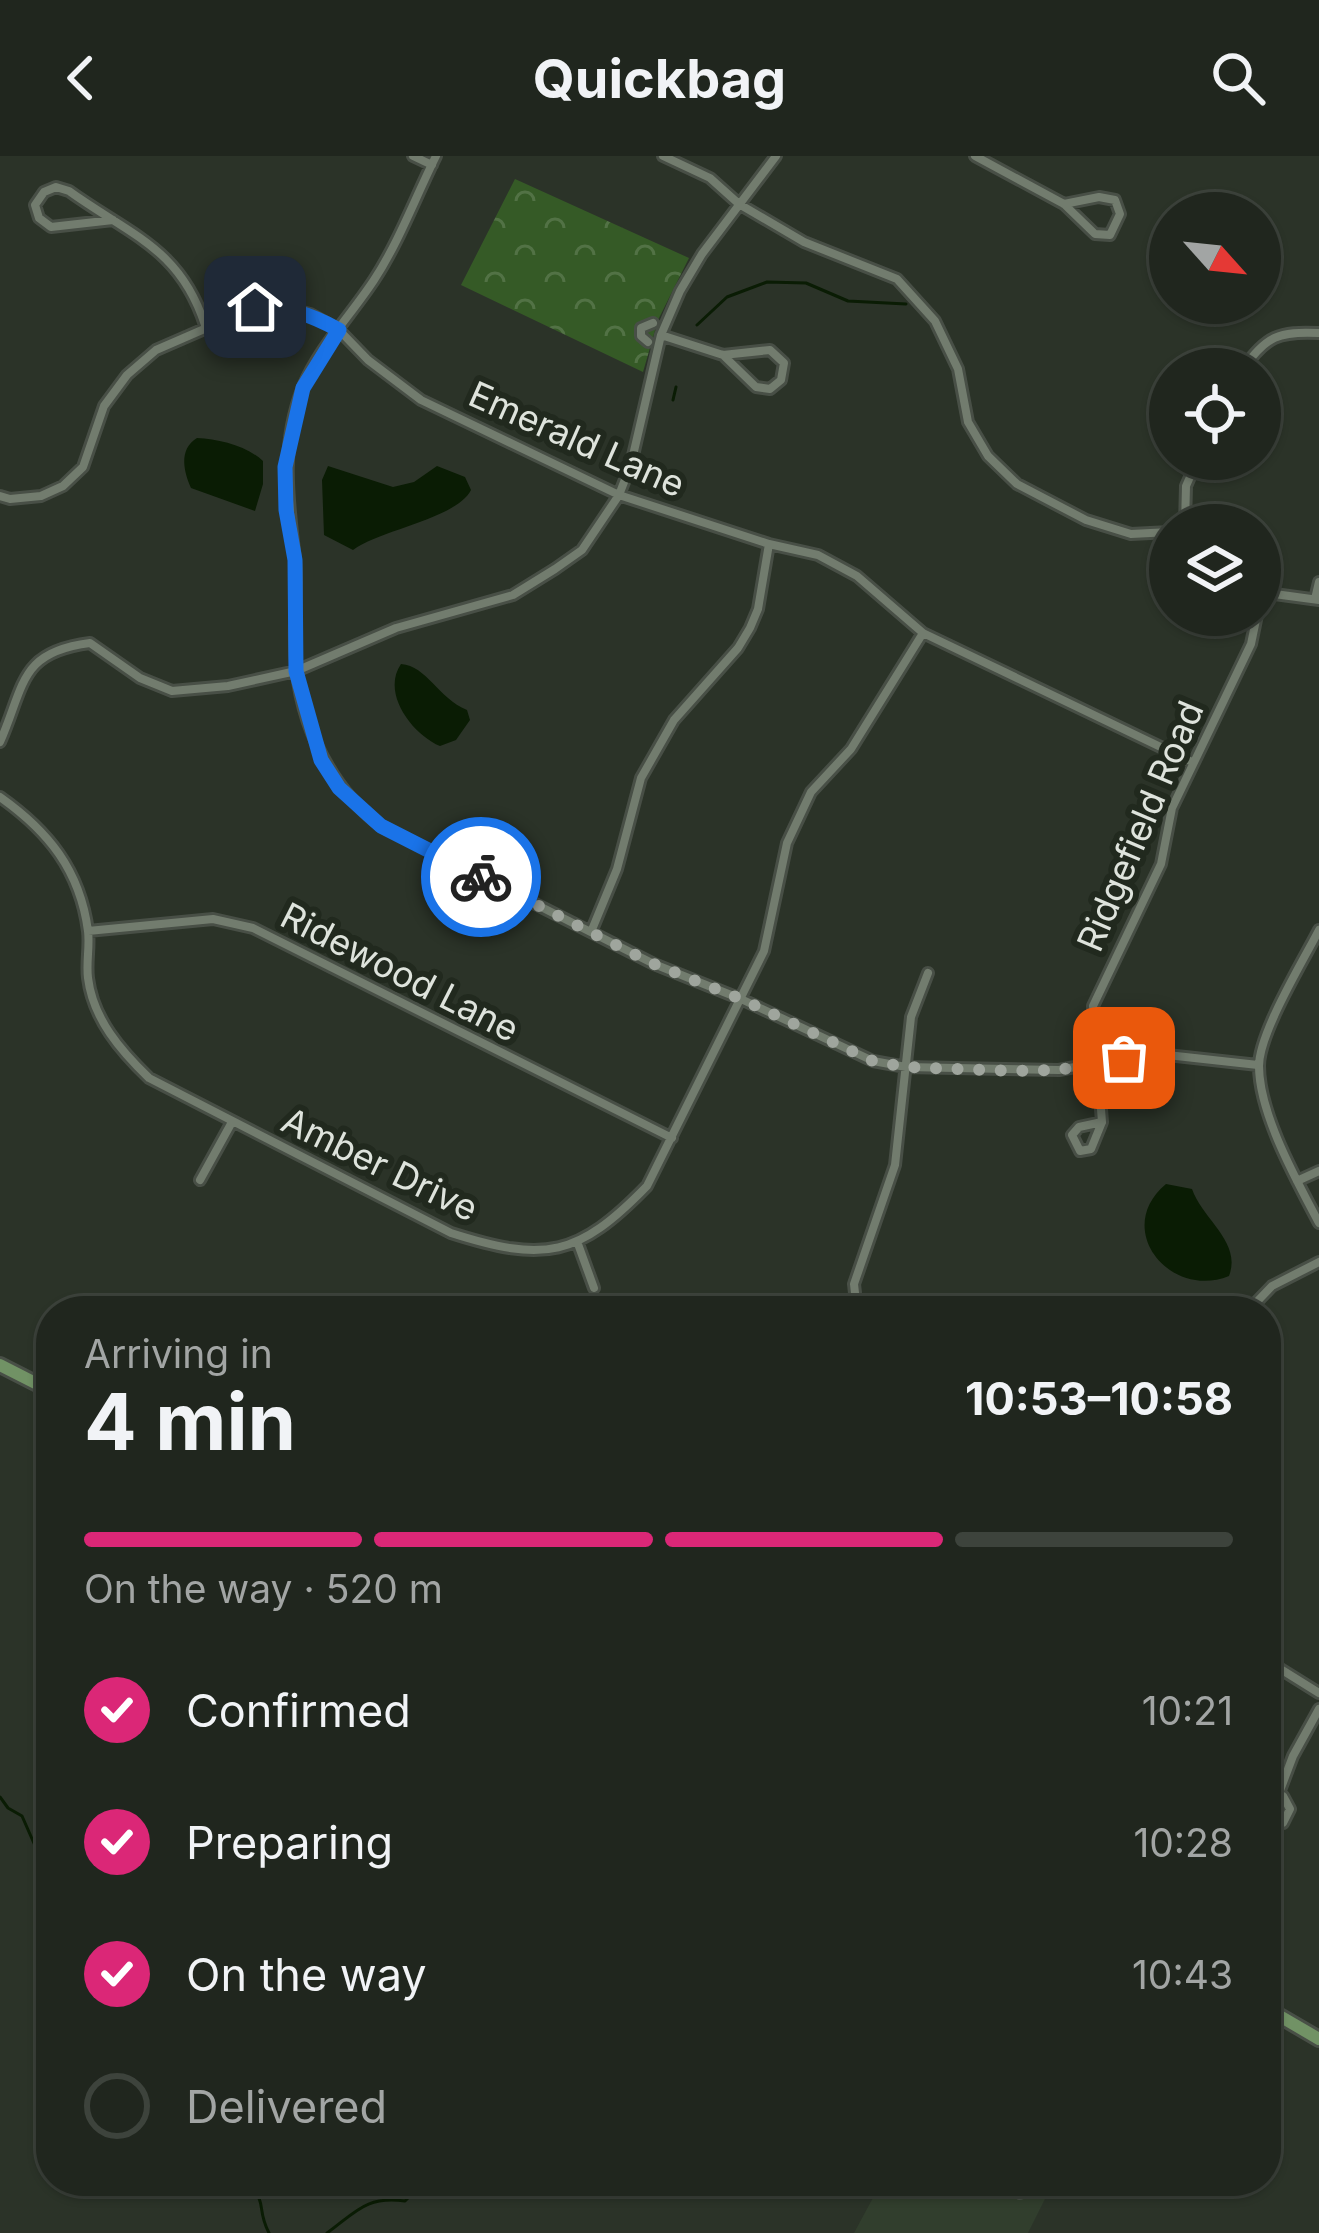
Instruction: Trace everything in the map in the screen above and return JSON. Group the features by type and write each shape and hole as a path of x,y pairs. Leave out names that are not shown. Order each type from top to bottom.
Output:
{"main road":[{"path":"0,1365 36,1383"},
{"path":"1281,2017 1319,2039"}],"street":[{"path":"413,156 434,160 378,273 303,388 285,467 286,510 295,560 296,671 321,760 358,809 381,826 654,964 873,1061 906,1067 1059,1070 1149,1053 1258,1065"},
{"path":"663,156 710,178 739,204 804,242 897,279 935,321 958,370 968,422 988,456 1017,484 1086,520 1131,534 1149,533"},
{"path":"0,742 26,673 43,655 65,646 90,644 140,678 172,691 228,686 296,671 397,628 513,595 581,550 620,495 661,334 680,290 776,156"},
{"path":"975,156 1064,204 1095,234 1109,235 1120,214 1115,200 1099,197 1064,204"},
{"path":"113,220 51,227 39,218 34,205 44,192 56,187 113,220 151,243 178,268 206,326"},
{"name":"Emerald Lane","path":"0,496 41,496 63,486 83,467 104,406 127,375 156,350 255,307 283,307 310,314 339,330 368,360 421,400 620,495 769,544 818,555 857,576 923,633 1192,762"},
{"path":"648,342 641,328 653,323"},
{"path":"1258,348 1291,332 1319,333"},
{"path":"661,334 723,355 770,350 784,363 781,380 770,389 756,387 723,355"},
{"path":"591,932 605,904 640,778 674,720 751,628 769,544"},
{"path":"1281,597 1317,600 1319,581"},
{"path":"594,1288 578,1244 617,1217 647,1186 764,951 787,843 811,792 851,748 923,633"},
{"name":"Ridgefield Road","path":"1102,1122 1093,1006 1161,864 1172,808 1253,636"},
{"name":"Amber Drive","path":"0,796 44,831 75,881 88,931 88,980 105,1027 149,1078 451,1233 497,1248 551,1251 578,1244"},
{"name":"Ridewood Lane","path":"88,931 214,919 254,928 672,1138"},
{"path":"1319,930 1271,1024 1258,1065 1272,1124 1319,1223"},
{"path":"855,1296 854,1284 895,1166 911,1017 928,973"},
{"path":"200,1180 232,1122"},
{"path":"1102,1122 1091,1149 1080,1151 1072,1135 1079,1127 1102,1122"},
{"path":"1297,1181 1319,1171"},
{"path":"1262,1296 1272,1286 1319,1262"},
{"path":"1281,1670 1319,1694"},
{"path":"1281,1788 1319,1709"},
{"path":"1281,1794 1287,1799 1289,1814 1281,1822"}],"shaded area":[{"path":"197,438 232,444 263,461 263,484 255,511 191,488 184,460"},
{"path":"328,466 393,487 414,482 437,466 465,477 471,490 450,509 353,550 324,535 322,480"},
{"path":"401,664 418,670 467,710 470,720 456,740 440,746 419,732 402,711 395,687"},
{"path":"1166,1184 1192,1189 1226,1242 1232,1264 1229,1276 1207,1281 1187,1278 1155,1256 1145,1221 1151,1202"},
{"path":"874,2196 1046,2196 1028,2233 854,2233"}],"green space":[{"path":"515,179 689,258 658,320 643,372 461,285"}],"waterway":[{"path":"697,325 727,297 767,282 806,283 848,301 906,304"},
{"path":"673,400 676,387"},
{"path":"0,1797 22,1816 36,1848"},
{"path":"258,2196 269,2233"},
{"path":"327,2233 371,2203 405,2201 410,2196"}],"way so far":[{"path":"481,877 654,964 873,1061 1011,1071 1059,1070 1124,1058"}],"route":[{"path":"255,307 310,314 339,330 303,388 285,467 286,510 295,560 296,671 321,760 358,809 381,826 481,877"}]}
